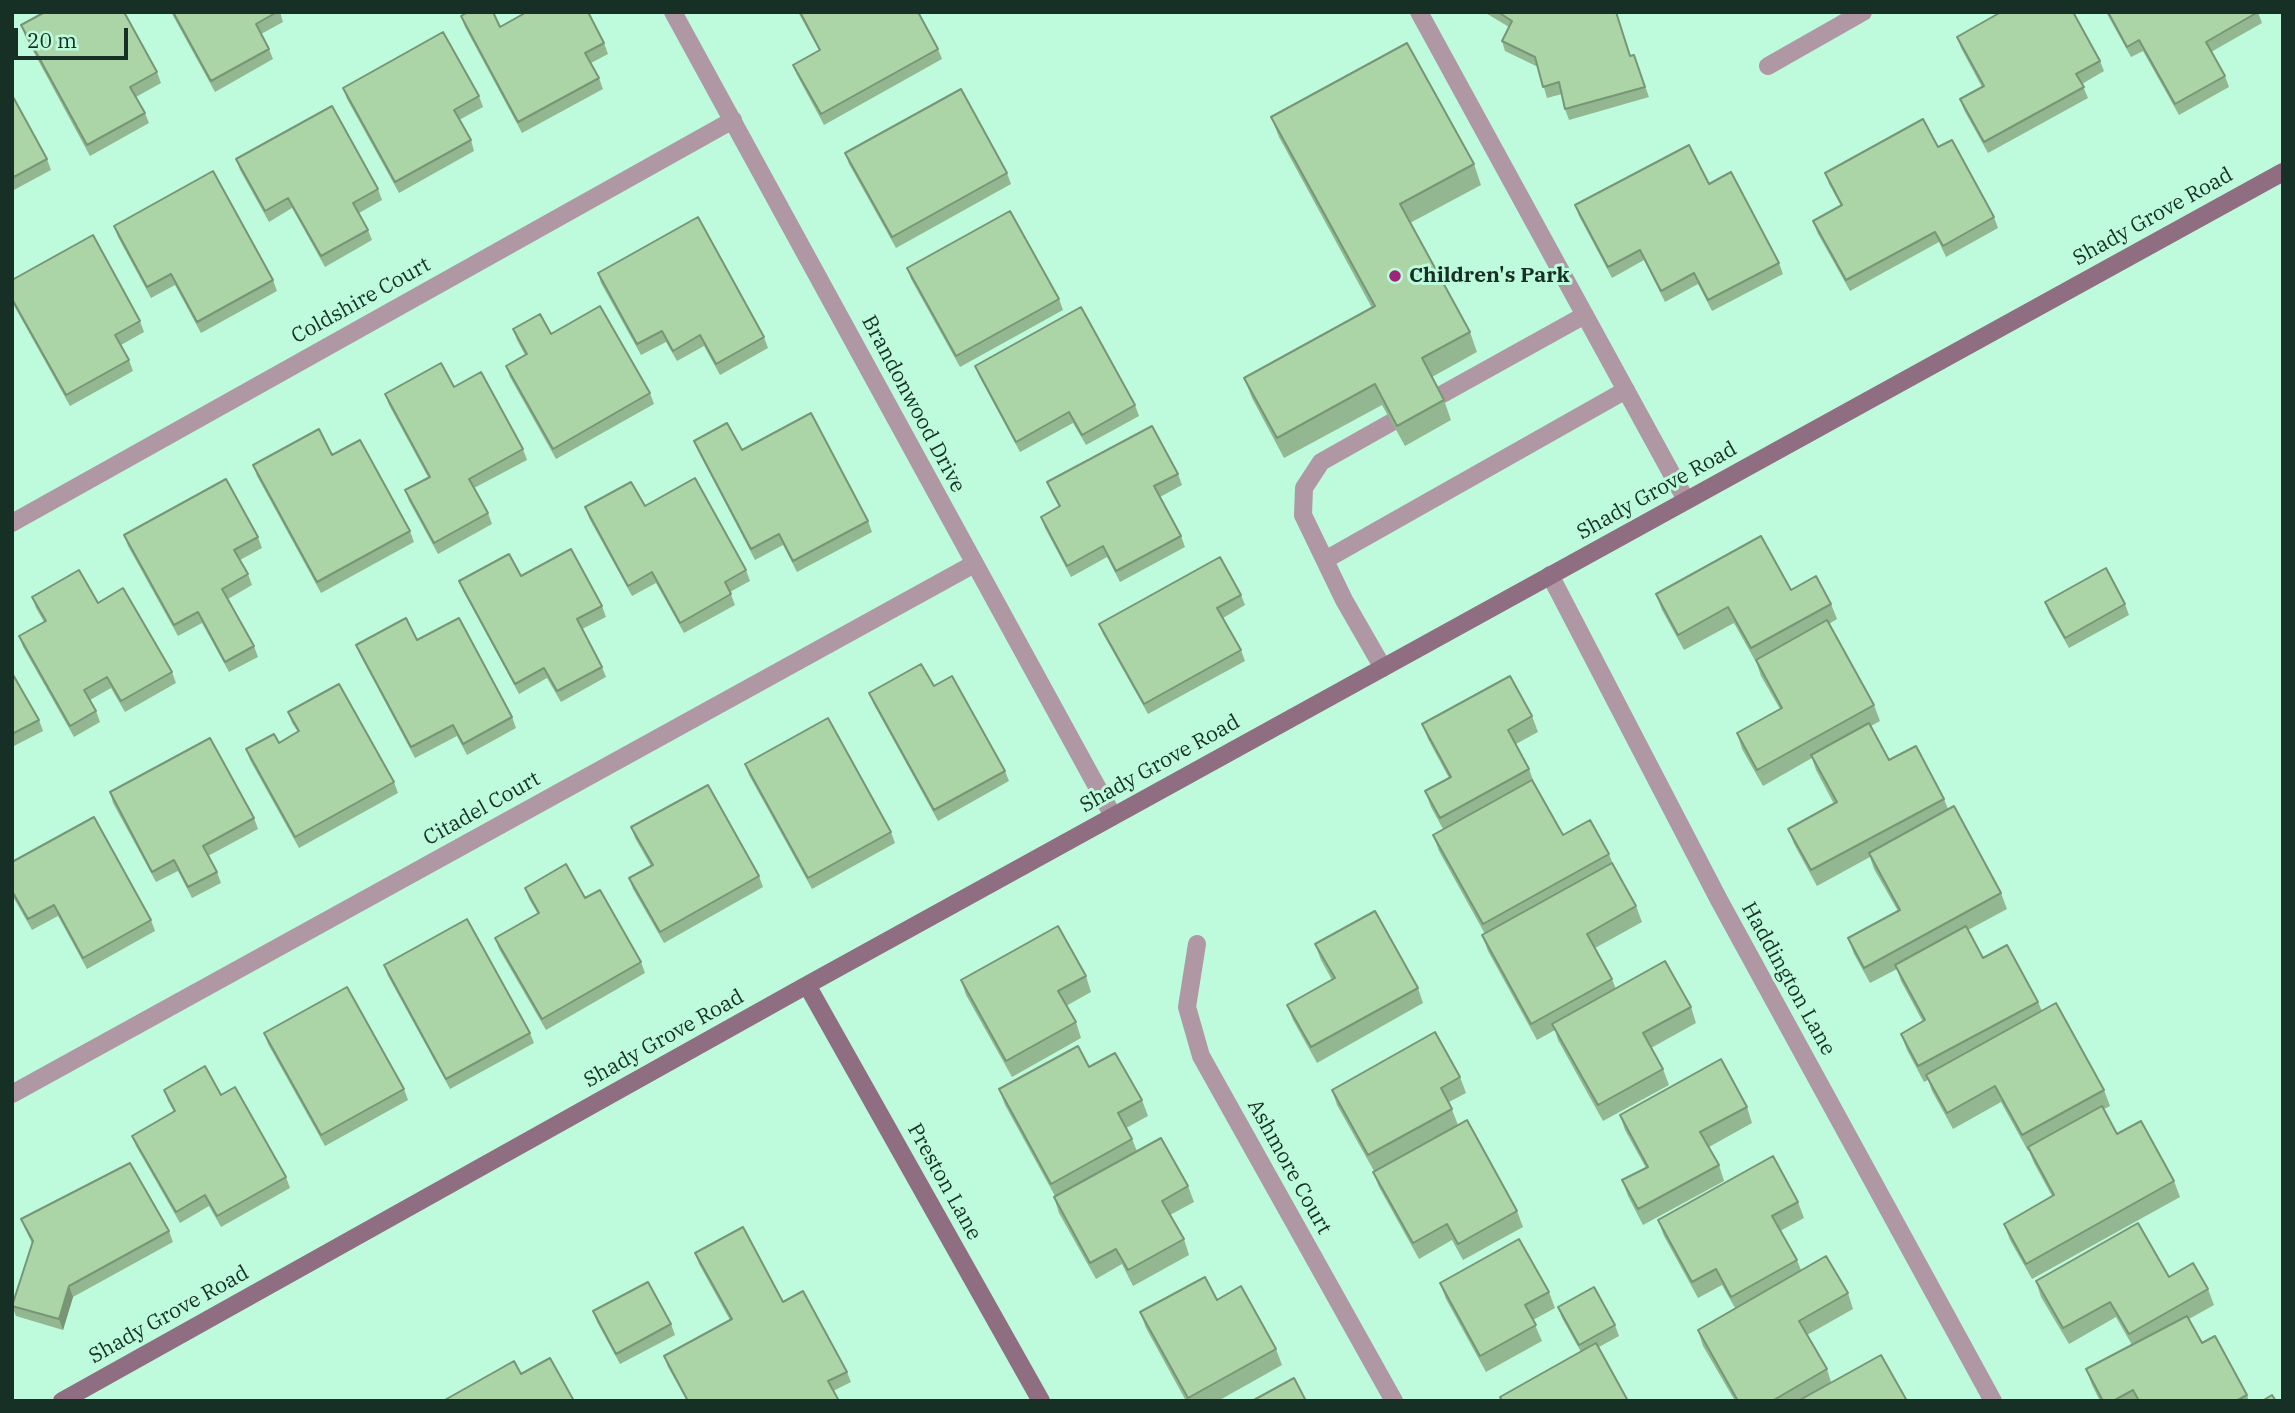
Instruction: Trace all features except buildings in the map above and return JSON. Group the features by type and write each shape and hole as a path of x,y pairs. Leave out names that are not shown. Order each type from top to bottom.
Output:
{"street":[{"name":"Brandonwood Drive","path":"674,12 1113,816"},
{"path":"1419,12 1686,500"},
{"path":"1768,65 1863,12"},
{"name":"Coldshire Court","path":"12,523 733,120"},
{"name":"Shady Grove Road","path":"62,1401 807,985 2283,172"},
{"path":"1439,396 1585,315"},
{"path":"1325,560 1626,390"},
{"path":"1383,668 1303,515 1304,488 1321,461 1392,422"},
{"name":"Citadel Court","path":"12,1094 974,564"},
{"name":"Haddington Lane","path":"1550,575 1719,900 1993,1401"},
{"name":"Ashmore Court","path":"1197,944 1187,1007 1200,1056 1395,1401"},
{"name":"Preston Lane","path":"807,985 1041,1401"}],"place":[{"name":"Children's Park","path":"1395,276"}]}
